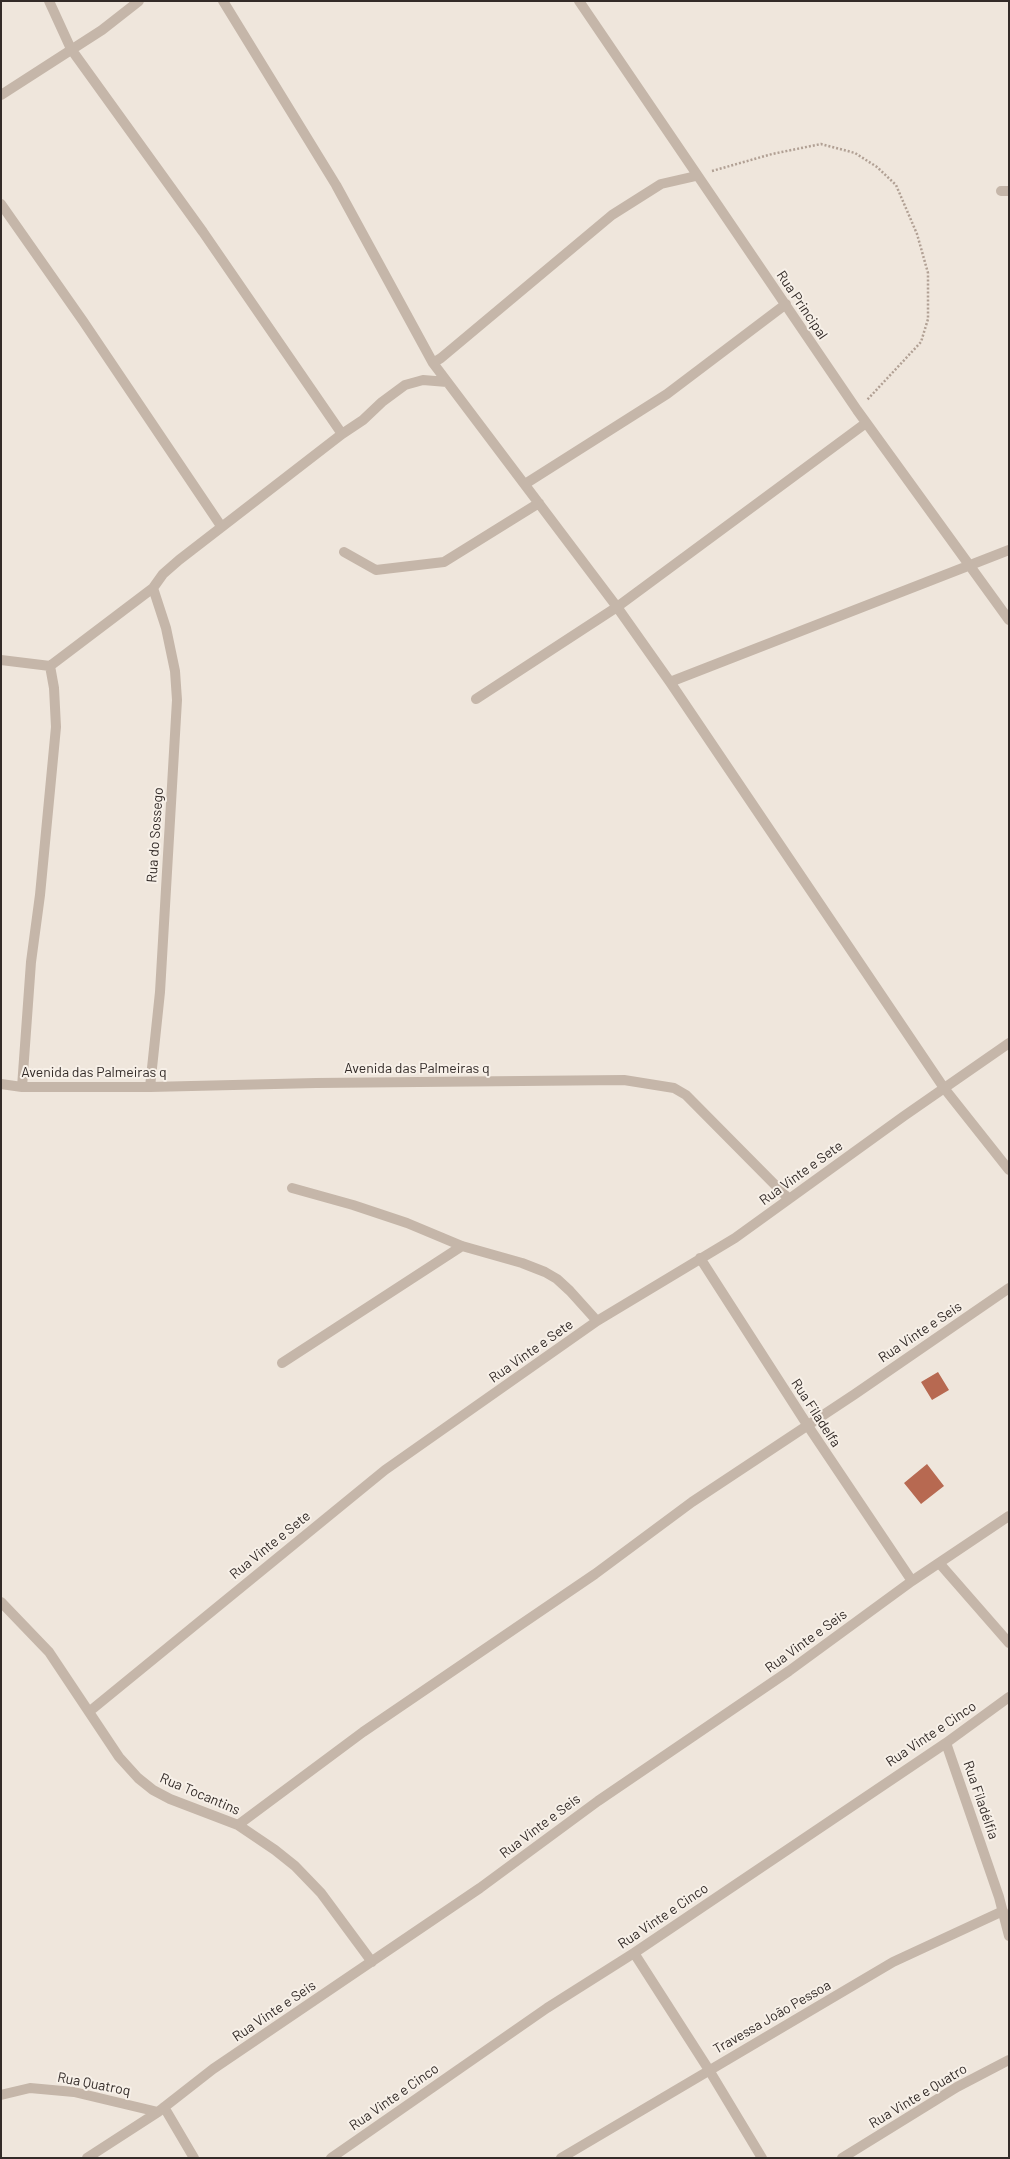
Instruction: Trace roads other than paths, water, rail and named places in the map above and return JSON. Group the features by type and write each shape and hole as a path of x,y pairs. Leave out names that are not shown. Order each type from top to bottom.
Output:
{"street":[{"path":"49,1 71,49 203,232 342,434"},
{"path":"1,95 102,30 139,1"},
{"path":"223,1 336,184 433,363 617,607 670,682 836,931 944,1088 1009,1170"},
{"name":"Rua Principal","path":"579,1 696,176 786,304 866,423 971,565 1009,620"},
{"path":"433,363 441,358 612,215 661,184 696,176"},
{"path":"1,204 83,321 221,526"},
{"path":"525,484 667,394 786,304"},
{"path":"1,660 50,666 153,588 163,574 221,526 342,434 363,420 382,402 405,385 423,380 447,382"},
{"path":"476,699 617,607 866,423"},
{"path":"344,552 376,570 444,562 539,503"},
{"path":"670,682 1009,550"},
{"name":"Rua do Sossego","path":"150,1087 160,992 177,700 173,664 166,628 153,588"},
{"path":"22,1087 31,962 40,895 56,727 54,688 50,666"},
{"name":"Rua Vinte e Sete","path":"90,1710 385,1470 597,1321 700,1258 736,1238 788,1199 1009,1043"},
{"name":"Avenida das Palmeiras q","path":"1,1084 22,1087 150,1087 316,1083 624,1080 674,1088 686,1095 788,1199"},
{"path":"292,1188 360,1207 406,1223 462,1246 522,1263 557,1279 597,1321"},
{"path":"282,1363 462,1246"},
{"name":"Rua Filadelfa","path":"700,1258 808,1426 912,1581"},
{"name":"Rua Vinte e Seis","path":"238,1825 363,1732 595,1574 692,1502 808,1426 1009,1288"},
{"name":"Rua Vinte e Seis","path":"87,2158 161,2110 213,2069 480,1888 598,1801 789,1671 912,1581 940,1564 1009,1516"},
{"path":"940,1564 1009,1643"},
{"name":"Rua Tocantins","path":"1,1602 49,1652 90,1710 119,1757 138,1778 153,1790 209,1815 238,1825 296,1866 321,1892 372,1962"},
{"name":"Rua Vinte e Cinco","path":"331,2158 547,2008 634,1953 946,1743 1009,1697"},
{"name":"Rua Filadélfia","path":"946,1743 1004,1895 1003,1911 1009,1936"},
{"name":"Travessa João Pessoa","path":"562,2158 893,1962 1003,1911"},
{"path":"634,1953 709,2070 762,2158"},
{"name":"Rua Vinte e Quatro","path":"842,2158 957,2087 1009,2060"},
{"name":"Rua Quatroq","path":"1,2095 30,2088 74,2092 161,2110"},
{"path":"161,2110 194,2158"}]}
